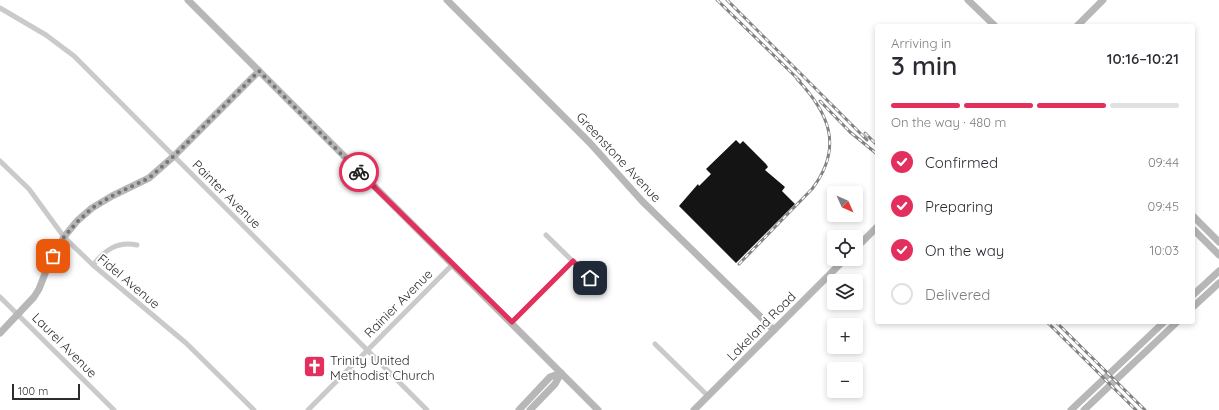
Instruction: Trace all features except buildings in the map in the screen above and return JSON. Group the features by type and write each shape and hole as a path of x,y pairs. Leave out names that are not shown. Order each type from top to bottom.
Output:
{"main road":[{"path":"188,0 377,190 512,322 598,410"},
{"name":"Greenstone Avenue","path":"447,0 590,143 642,201 774,330"},
{"path":"968,0 992,24"},
{"path":"1079,24 1103,0"},
{"path":"0,333 19,314 39,289 48,266 64,237 77,222 92,208 112,196 149,178 174,156 259,71"},
{"path":"1195,218 1219,242"},
{"path":"863,241 875,229"},
{"path":"1195,231 1219,255"},
{"name":"Lakeland Road","path":"694,410 838,266"},
{"path":"1195,293 1219,271"},
{"path":"1195,305 1219,283"},
{"path":"1071,410 1162,324"},
{"path":"1084,410 1175,324"},
{"path":"519,410 550,377 561,373"},
{"path":"530,410 555,384 561,373"}],"street":[{"name":"Painter Avenue","path":"0,8 46,35 74,56 427,410"},
{"name":"Fidel Avenue","path":"0,161 30,189 64,237 93,265 186,343 254,410"},
{"path":"546,235 600,288"},
{"path":"93,265 102,254 112,248 126,243 137,245"},
{"path":"512,322 573,261"},
{"name":"Rainier Avenue","path":"308,410 453,264"},
{"name":"Laurel Avenue","path":"0,297 19,314 45,342 114,410"},
{"path":"655,344 708,396"}],"railway":[{"path":"717,0 800,81"},
{"path":"727,0 867,140"},
{"path":"739,264 812,189 822,174 828,159 830,145 824,118 817,105 797,79"},
{"path":"820,101 850,132 875,152"},
{"path":"865,133 875,143"},
{"path":"1049,324 1136,410"},
{"path":"1058,324 1145,410"}],"way so far":[{"path":"53,256 64,237 92,208 112,196 149,178 174,156 259,71 359,172"}],"place":[{"name":"Trinity United Methodist Church","path":"314,367"}],"route":[{"path":"359,172 512,322 573,261 590,278"}]}
